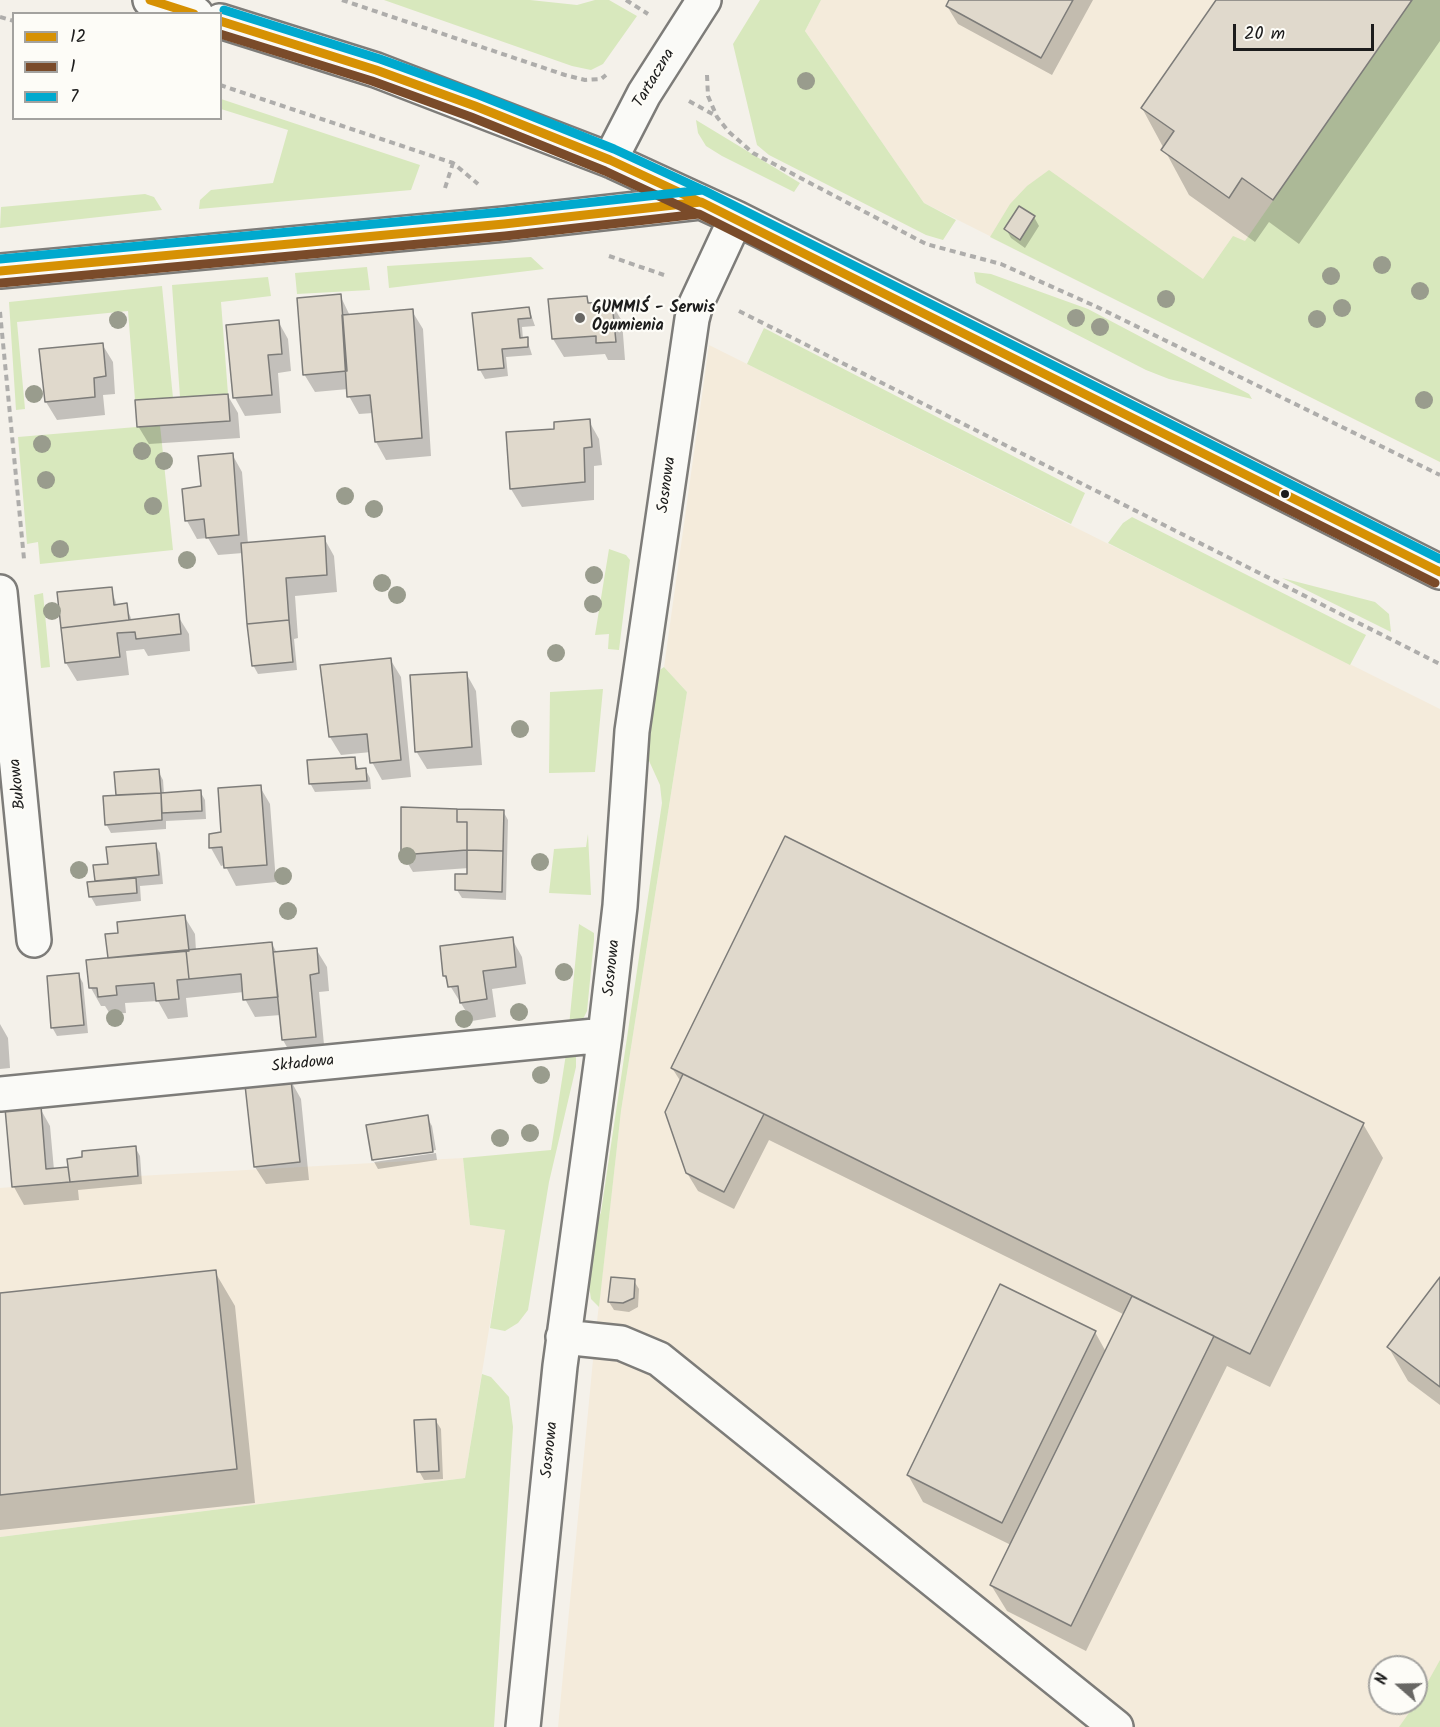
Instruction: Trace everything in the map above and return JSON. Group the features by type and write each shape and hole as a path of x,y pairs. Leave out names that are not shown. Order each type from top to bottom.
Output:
{"street":[{"path":"150,0 189,12"},
{"name":"Tartaczna","path":"610,160 644,94 704,0"},
{"path":"222,22 376,70 610,160 736,218 1440,572"},
{"path":"0,271 504,224 701,202"},
{"name":"Sosnowa","path":"523,1727 563,1337 605,1035 620,906 632,731 692,319 701,292 736,218"},
{"name":"Bukowa","path":"0,592 34,940"},
{"name":"Składowa","path":"0,1094 605,1035"},
{"path":"563,1337 621,1343 659,1359 1116,1727"}],"path":[{"path":"342,0 565,75 585,80 601,79 610,72"},
{"path":"626,0 651,15"},
{"path":"644,24 656,8"},
{"path":"709,67 708,96 717,117 729,132 753,153 926,244 1001,264 1085,301 1440,475"},
{"path":"222,86 453,163"},
{"path":"606,255 663,274 701,292 1440,664"}],"shaded area":[{"path":"821,0 1440,0 1440,462 924,203 805,31"},
{"path":"709,345 1440,709 1440,1727 558,1727 595,1339 621,1111 687,692 664,667"},
{"path":"463,1158 470,1225 505,1230 465,1478 0,1537 0,1188 138,1176"}],"green space":[{"path":"384,0 530,0 577,5 595,0 609,0 637,16 603,64 591,70 572,66"},
{"path":"760,0 821,0 805,31 924,203 956,220 943,240 926,235 769,155 757,145 733,44"},
{"path":"1412,0 1440,0 1440,462 990,237 1010,204 1027,186 1049,170 1203,279 1233,236 1245,241"},
{"path":"222,99 420,165 411,190 199,209 200,200 211,190 273,183 288,130 222,109"},
{"path":"696,120 800,183 794,192 706,146 698,133"},
{"path":"145,194 154,197 162,210 0,228 1,207"},
{"path":"531,257 544,269 389,288 387,266"},
{"path":"367,267 370,290 297,294 295,273"},
{"path":"974,272 991,274 1088,309 1249,394 1252,399 1169,379 1146,370 976,283"},
{"path":"268,277 271,296 221,302 228,394 180,397 172,285"},
{"path":"162,286 173,398 135,400 128,311 17,322 25,409 16,410 9,302"},
{"path":"764,328 1085,493 1071,524 747,364"},
{"path":"160,425 173,550 40,564 38,542 27,544 18,437"},
{"path":"1132,517 1366,635 1350,665 1108,543 1123,523"},
{"path":"609,549 626,555 630,560 619,650 608,649 609,634 595,635"},
{"path":"1282,578 1375,602 1389,614 1391,632"},
{"path":"43,593 50,667 41,668 34,595"},
{"path":"664,667 687,692 621,1111 599,1307 591,1299 588,1279 593,1234 601,1212 662,803 660,785 645,752 654,674"},
{"path":"603,689 595,772 549,773 550,692"},
{"path":"588,834 591,895 549,893 554,849 586,847"},
{"path":"579,924 594,933 594,940 587,1011 581,1023 569,1026"},
{"path":"566,1054 576,1057 576,1067 549,1182 528,1310 518,1323 505,1331 490,1328 505,1230 470,1225 463,1158 551,1150"},
{"path":"482,1374 491,1377 509,1397 513,1427 494,1727 0,1727 0,1537 465,1478"},
{"path":"1440,1660 1440,1727 1399,1727 1408,1715 1428,1715 1428,1682"}],"building":[{"path":"949,0 1073,0 1041,58 946,6"},
{"path":"1216,0 1412,0 1273,200 1242,178 1229,198 1161,150 1174,131 1141,108"},
{"path":"1019,206 1035,216 1020,240 1004,229"},
{"path":"341,294 347,371 303,375 297,298"},
{"path":"587,296 588,303 612,302 616,342 596,343 596,336 552,339 548,299"},
{"path":"529,307 531,318 518,319 520,338 528,337 528,347 502,349 504,368 478,370 472,313"},
{"path":"413,309 422,438 375,442 370,395 347,397 342,315"},
{"path":"279,320 282,354 268,355 272,395 233,398 226,325"},
{"path":"103,343 106,376 94,378 95,397 45,402 39,349"},
{"path":"228,394 230,421 137,427 135,400"},
{"path":"590,419 592,447 584,448 585,482 510,489 506,432 554,429 554,422"},
{"path":"233,453 239,535 206,538 204,519 185,521 182,489 201,486 198,456"},
{"path":"325,536 327,575 286,578 289,620 247,624 241,543"},
{"path":"112,587 114,605 127,603 129,620 61,628 57,592"},
{"path":"179,614 181,634 136,639 135,632 117,633 120,657 65,663 61,628"},
{"path":"289,620 293,662 252,666 247,624"},
{"path":"391,658 401,760 370,763 367,734 329,737 320,665"},
{"path":"467,672 472,747 415,752 410,675"},
{"path":"355,757 356,769 366,768 367,781 309,784 307,760"},
{"path":"159,769 161,793 116,795 114,772"},
{"path":"261,785 267,865 224,868 222,847 209,848 209,834 221,832 218,788"},
{"path":"201,790 202,811 162,813 161,793"},
{"path":"161,793 162,820 105,825 103,796"},
{"path":"401,807 457,809 457,822 467,822 467,850 401,855"},
{"path":"457,809 504,810 503,851 467,850 467,822 457,822"},
{"path":"785,836 1364,1123 1250,1354 671,1068"},
{"path":"156,843 159,875 95,881 93,865 108,864 106,847"},
{"path":"467,850 503,851 502,892 455,890 455,874 467,874"},
{"path":"136,878 137,893 89,897 87,882"},
{"path":"185,915 189,951 108,958 105,934 118,933 117,922"},
{"path":"513,937 516,967 483,971 487,999 460,1003 458,986 448,987 446,976 443,976 440,946"},
{"path":"272,942 278,997 243,1000 241,974 189,979 186,950"},
{"path":"317,948 319,973 310,975 316,1037 282,1040 273,952"},
{"path":"186,950 189,979 177,980 179,999 156,1001 154,983 116,986 117,995 98,997 97,988 89,988 86,960"},
{"path":"79,973 84,1025 51,1028 47,976"},
{"path":"683,1074 764,1114 724,1192 686,1173 665,1112"},
{"path":"291,1080 300,1162 254,1167 245,1085"},
{"path":"41,1106 46,1169 68,1167 70,1182 12,1187 5,1108"},
{"path":"428,1115 433,1152 372,1160 366,1125"},
{"path":"136,1146 138,1176 70,1182 67,1159 82,1157 82,1151"},
{"path":"216,1270 237,1469 0,1495 0,1293"},
{"path":"611,1277 635,1279 634,1298 623,1303 608,1302"},
{"path":"1440,1277 1440,1387 1387,1347"},
{"path":"1000,1284 1096,1331 1002,1523 907,1475"},
{"path":"1132,1296 1214,1336 1071,1626 990,1585"},
{"path":"436,1419 439,1471 417,1472 414,1420"}],"transit line":[{"name":"12","path":"150,0 188,12"},
{"name":"7","path":"224,10 380,59 479,95 614,149 707,192"},
{"name":"12","path":"222,22 376,70 475,106 610,160 702,203"},
{"name":"1","path":"222,35 372,81 471,117 605,171 697,214"},
{"name":"7","path":"0,259 503,212 703,190 1440,559"},
{"name":"12","path":"0,271 504,224 701,202 1440,572"},
{"name":"1","path":"1,283 505,236 699,214 1435,583"}],"place":[{"name":"GUMMIŚ - Serwis Ogumienia","path":"580,318"}]}
